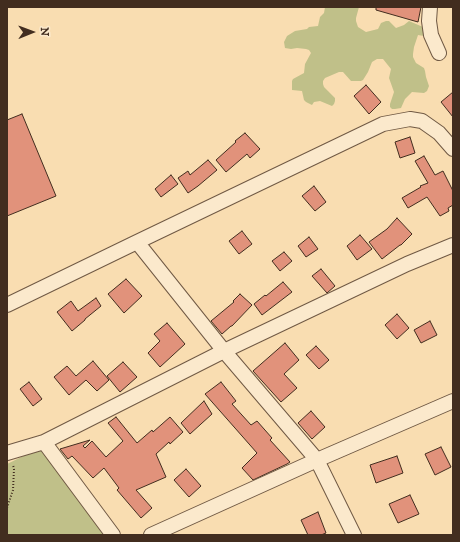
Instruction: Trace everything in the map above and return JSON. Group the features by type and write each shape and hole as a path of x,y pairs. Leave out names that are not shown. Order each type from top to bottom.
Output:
{"street":[{"path":"430,7 429,21 431,35 440,53"},
{"path":"7,305 383,124 410,119 422,121 439,132 453,149"},
{"path":"137,242 224,351 316,460 354,535"},
{"path":"8,452 44,442 224,351 407,264 453,244"},
{"path":"151,535 316,460 453,401"},
{"path":"44,442 113,535"}],"path":[{"path":"7,508 13,490 14,469 8,452"}],"green space":[{"path":"325,7 359,7 356,21 358,27 366,32 378,29 381,23 386,21 389,21 396,28 409,21 423,27 424,36 418,35 414,47 413,57 416,63 424,68 429,86 427,91 424,93 412,92 405,99 401,108 392,109 390,104 394,92 389,78 391,69 383,59 377,59 372,62 368,72 361,81 351,81 343,72 339,72 325,78 323,81 324,87 335,98 332,106 320,101 314,102 312,105 306,102 302,91 292,90 292,81 304,73 305,64 311,53 306,49 285,48 284,42 287,36 295,31 318,26 320,17 324,13"},
{"path":"42,447 104,535 7,535 7,464"}],"building":[{"path":"376,7 421,7 418,22 376,10"},
{"path":"366,85 381,102 369,114 354,96"},
{"path":"453,92 453,117 441,102"},
{"path":"22,114 56,196 7,216 7,120"},
{"path":"245,133 260,149 250,158 247,154 226,172 216,160"},
{"path":"410,137 415,153 400,158 395,142"},
{"path":"424,156 435,175 443,171 453,191 453,205 448,208 449,211 440,216 427,197 408,208 402,198 421,187 420,186 428,183 415,161"},
{"path":"208,160 217,170 188,193 178,178 188,171 190,175"},
{"path":"171,175 178,184 161,197 155,189"},
{"path":"314,186 326,202 315,211 302,196"},
{"path":"397,218 412,234 401,245 382,259 369,242 387,229"},
{"path":"242,231 252,244 239,254 229,241"},
{"path":"360,235 372,249 357,260 347,246"},
{"path":"309,237 318,249 306,257 298,246"},
{"path":"284,252 292,261 280,271 272,261"},
{"path":"321,269 335,286 327,293 312,276"},
{"path":"126,279 142,296 124,313 108,294"},
{"path":"283,282 292,292 262,315 254,304"},
{"path":"240,294 252,305 222,334 211,321 234,302 233,301"},
{"path":"96,298 101,306 72,331 57,312 71,301 78,311"},
{"path":"397,314 409,328 397,339 385,325"},
{"path":"430,321 437,335 421,343 414,330"},
{"path":"167,323 185,344 160,367 148,353 160,341 154,334"},
{"path":"285,343 299,360 284,374 297,388 281,402 253,371"},
{"path":"316,346 329,360 319,369 306,355"},
{"path":"93,361 109,380 97,391 86,380 69,395 54,377 67,366 76,376"},
{"path":"123,362 137,377 120,392 107,376"},
{"path":"29,382 42,399 33,406 20,389"},
{"path":"221,382 236,401 232,404 251,425 257,421 272,438 270,440 290,462 253,480 242,468 257,453 205,394"},
{"path":"204,401 212,414 190,434 181,423"},
{"path":"311,411 325,427 312,439 298,423"},
{"path":"116,417 137,443 152,430 153,432 170,417 183,432 156,454 166,477 136,490 152,508 141,518 117,490 119,488 104,468 93,478 72,456 68,459 60,449 90,440 83,446 85,448 92,441 106,457 123,441 108,423"},
{"path":"441,447 451,467 435,475 425,454"},
{"path":"397,456 403,473 376,483 370,465"},
{"path":"186,469 201,486 189,497 174,480"},
{"path":"410,495 419,514 398,523 389,504"},
{"path":"318,512 326,533 321,535 308,535 301,520"}]}
